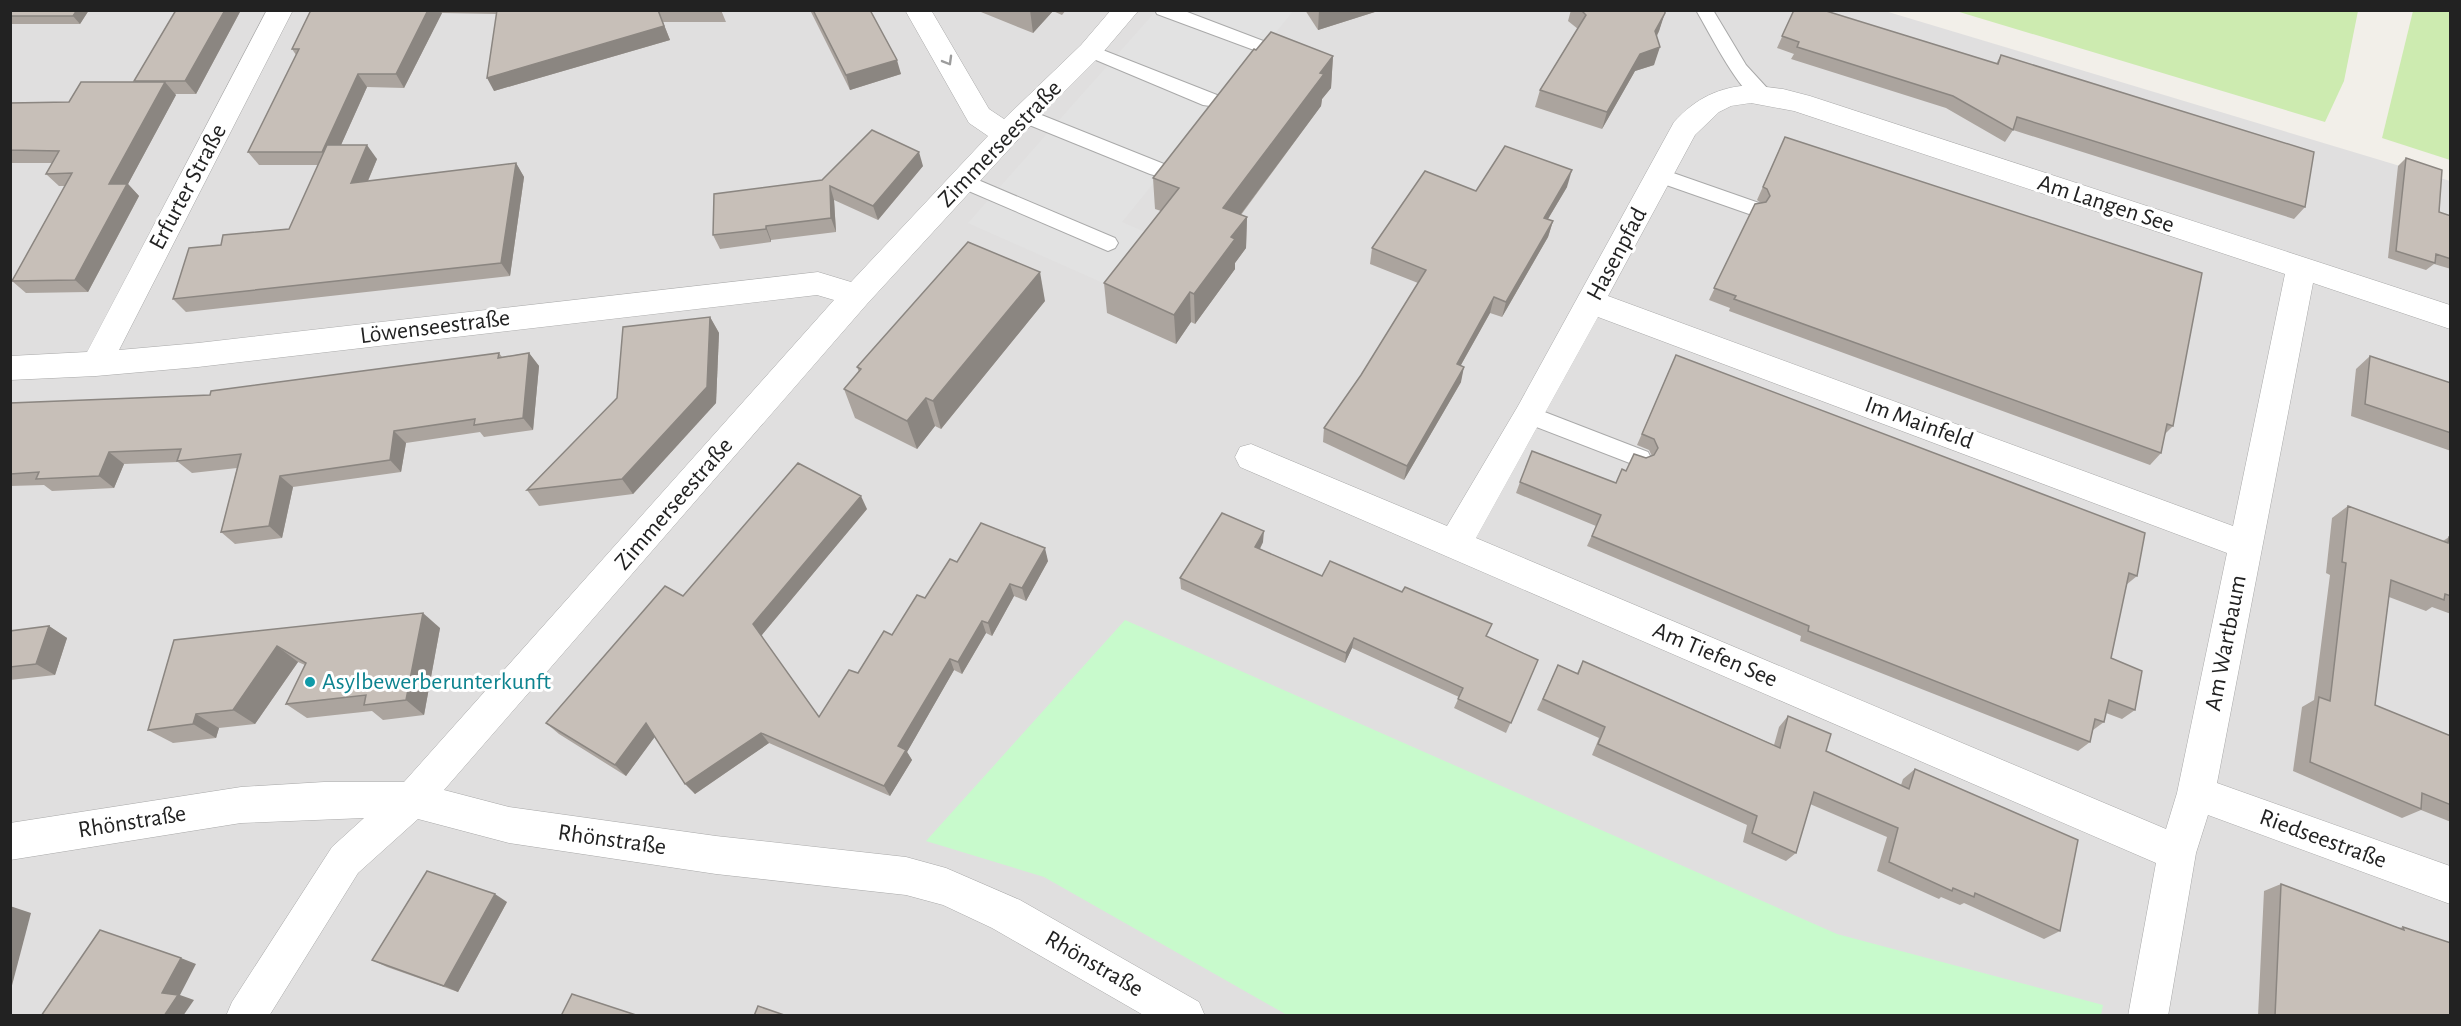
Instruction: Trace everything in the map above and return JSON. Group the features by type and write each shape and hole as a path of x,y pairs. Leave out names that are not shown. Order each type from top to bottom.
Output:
{"street":[{"name":"Erfurter Straße","path":"96,364 280,10"},
{"path":"918,10 979,116 1015,125"},
{"name":"Zimmerseestraße","path":"246,1016 345,860 412,800 856,296 1015,125 1090,51 1126,10"},
{"name":"Hasenpfad","path":"1455,543 1592,302 1684,129 1696,112 1729,96 1761,94"},
{"name":"Am Langen See","path":"1761,94 1810,106 2451,317"},
{"name":"Am Wartbaum","path":"2148,1016 2177,853 2196,793 2301,269"},
{"name":"Löwenseestraße","path":"10,368 96,364 198,355 818,283 856,296"},
{"name":"Im Mainfeld","path":"1592,302 2246,544"},
{"name":"Am Tiefen See","path":"1251,457 2177,853"},
{"name":"Riedseestraße","path":"2196,793 2451,885"},
{"name":"Rhönstraße","path":"10,842 241,805 324,800 412,800 509,825 716,855 906,876 946,887 1006,914 1185,1016"}],"lane":[{"path":"1163,10 1260,46"},
{"path":"1704,10 1740,69 1761,94"},
{"path":"1090,51 1210,100"},
{"path":"1015,125 1157,169"},
{"path":"1659,175 1752,208"},
{"path":"964,180 1108,243"},
{"path":"1529,415 1640,458"}],"shaded area":[{"path":"10,11 1885,11 2450,181 2450,1015 11,1015"},
{"path":"1156,11 1293,11 1122,222 1152,235 1112,287 968,223"}],"green space":[{"path":"1956,11 2358,11 2344,81 2325,122"},
{"path":"2413,11 2450,11 2450,160 2382,138"},
{"path":"1125,620 1837,934 2103,1005 2101,1015 1287,1015 1044,877 926,841"}],"building":[{"path":"10,10 77,10 73,16 10,16"},
{"path":"176,10 225,10 185,81 134,81"},
{"path":"311,10 428,10 396,74 358,74 322,152 248,152 299,49 292,49"},
{"path":"497,10 658,10 664,26 487,78"},
{"path":"813,10 870,10 897,60 846,75"},
{"path":"1581,10 1665,10 1655,31 1660,47 1640,54 1607,112 1540,90 1586,15"},
{"path":"1794,10 1823,10 1998,64 2001,55 2314,152 2305,207 2017,117 2013,130 1953,96 1797,47 1799,42 1782,36"},
{"path":"1271,32 1333,56 1320,73 1324,74 1223,208 1247,217 1231,237 1235,239 1194,294 1190,292 1174,315 1104,283 1179,188 1153,178 1254,49 1256,50"},
{"path":"81,82 165,82 109,184 127,184 75,280 12,281 72,173 46,174 59,151 10,150 10,103 69,102"},
{"path":"872,130 919,152 873,206 830,186 831,218 713,235 714,194 822,180"},
{"path":"1785,137 2202,273 2173,426 2167,424 2161,453 1734,299 1736,296 1714,288 1755,204 1766,202 1770,196 1767,189 1763,187"},
{"path":"327,145 367,145 351,183 516,163 501,263 173,299 189,248 221,245 223,235 289,229"},
{"path":"1505,146 1572,170 1544,218 1553,221 1506,302 1494,297 1457,364 1464,367 1407,466 1324,428 1361,375 1426,270 1372,248 1425,171 1476,191"},
{"path":"2406,158 2442,170 2439,212 2451,216 2451,259 2436,254 2435,263 2396,251"},
{"path":"968,242 1040,272 933,401 926,398 907,421 844,389 861,369 857,367"},
{"path":"710,317 707,387 622,479 527,490 617,398 623,327"},
{"path":"499,353 498,358 529,353 523,418 474,425 475,419 394,431 390,460 280,476 269,526 221,532 241,454 177,461 181,449 109,452 99,476 36,479 39,472 10,474 10,403 210,395 211,391"},
{"path":"1676,355 2145,533 2137,576 2129,573 2111,658 2142,671 2135,710 2109,700 2104,722 2095,719 2090,742 1808,631 1809,626 1592,536 1601,515 1520,482 1532,451 1616,483 1622,469 1626,471 1634,454 1646,458 1654,455 1658,448 1654,439 1642,434"},
{"path":"2370,356 2451,383 2451,433 2365,404"},
{"path":"798,463 861,496 753,624 819,717 849,670 858,673 884,631 892,635 917,595 925,598 950,559 957,562 981,523 1045,548 1022,588 1010,584 988,623 982,621 958,662 950,659 898,746 906,750 884,786 761,733 685,784 646,723 615,765 546,723 665,586 683,596"},
{"path":"2348,506 2448,543 2449,537 2451,538 2451,596 2445,594 2444,600 2391,580 2375,705 2451,736 2451,805 2422,793 2421,809 2310,762 2319,697 2330,701 2346,563 2342,562"},
{"path":"1222,513 1264,531 1255,547 1322,576 1330,561 1402,592 1405,587 1492,624 1486,636 1538,660 1511,723 1458,699 1463,688 1354,638 1346,653 1180,578"},
{"path":"423,613 406,700 364,705 366,695 286,704 306,663 277,646 233,710 196,714 193,724 148,730 174,640"},
{"path":"49,626 36,664 10,667 10,631"},
{"path":"1583,661 1780,748 1788,716 1831,734 1826,751 1909,789 1915,769 2078,840 2060,931 1975,893 1974,897 1953,888 1952,891 1889,862 1898,828 1814,792 1796,853 1752,833 1757,816 1598,744 1605,727 1543,699 1558,665 1578,674"},
{"path":"427,871 495,894 444,986 372,960"},
{"path":"2281,884 2404,930 2403,927 2451,943 2451,1016 2275,1016"},
{"path":"100,930 181,958 162,993 178,995 164,1016 41,1016"},
{"path":"572,994 639,1016 561,1016"},
{"path":"758,1006 787,1016 754,1016"}],"place":[{"name":"Asylbewerberunterkunft","path":"310,682"}]}
